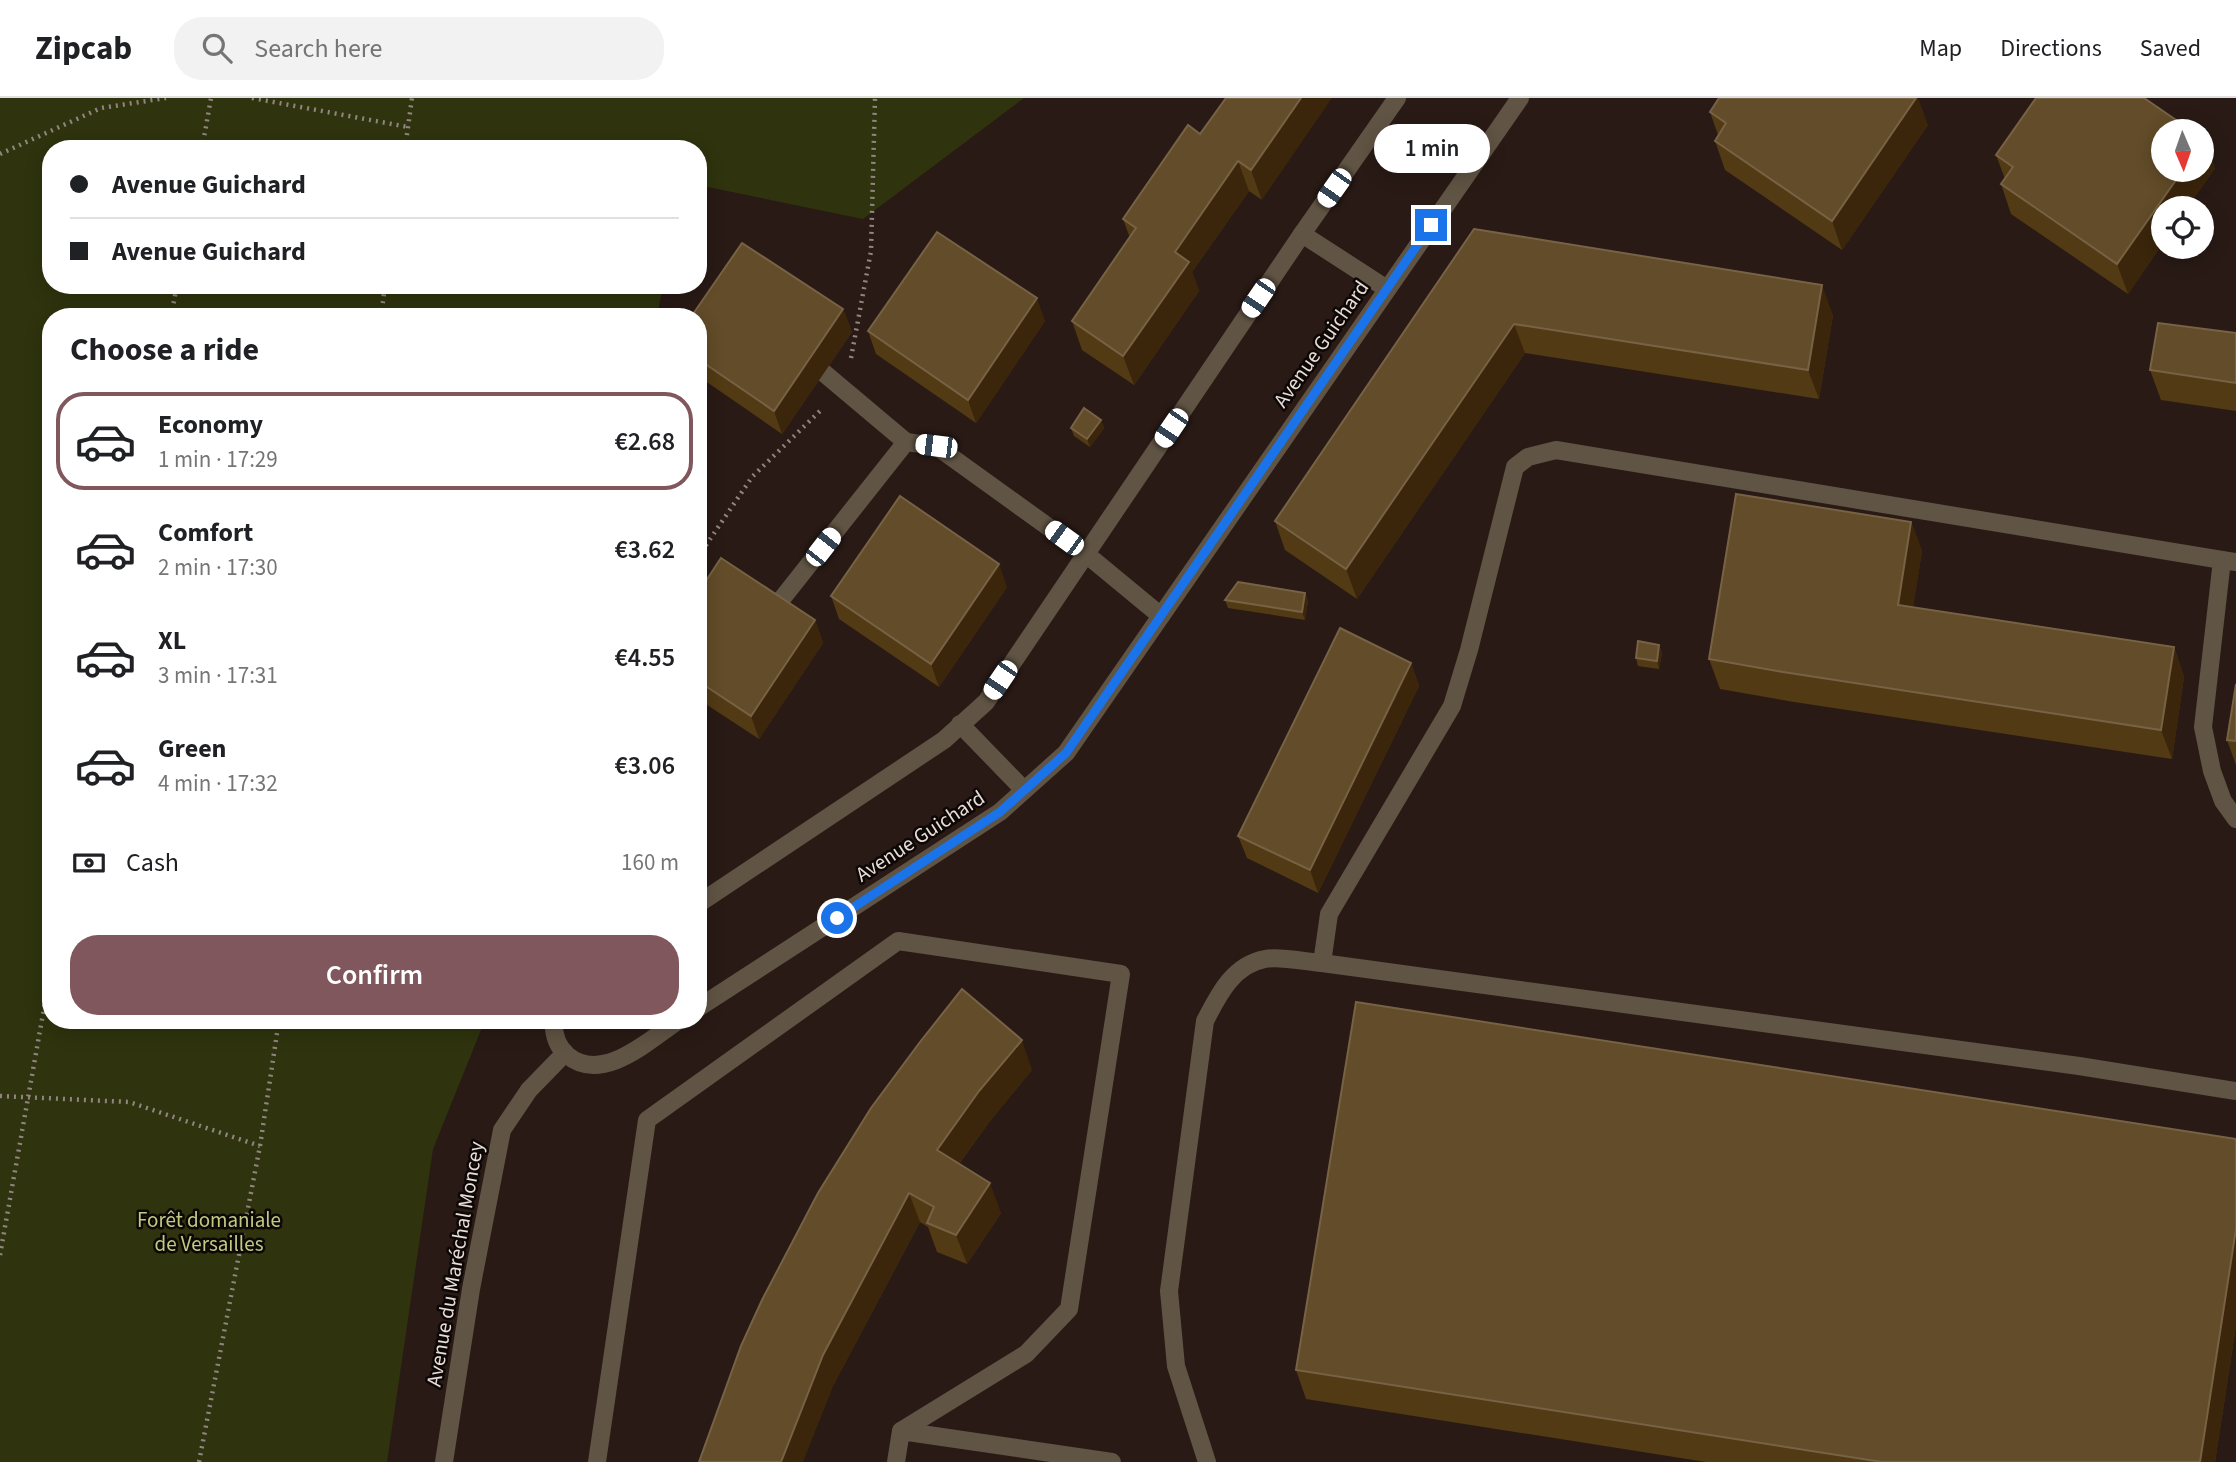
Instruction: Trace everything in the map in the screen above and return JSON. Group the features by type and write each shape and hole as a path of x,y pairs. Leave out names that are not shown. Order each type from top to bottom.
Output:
{"street":[{"path":"707,898 944,740 986,702 1397,98"},
{"name":"Avenue Guichard","path":"707,1002 1000,812 1066,753 1520,98"},
{"path":"1302,234 1387,289"},
{"path":"824,373 906,442 936,446 1086,554 1161,616"},
{"path":"774,610 906,442"},
{"path":"1322,963 1329,914 1451,706 1469,650 1515,467 1528,457 1556,450 2229,561 2203,727 2212,771 2223,802 2236,819"},
{"name":"Avenue Guichard","path":"960,724 1024,790"},
{"path":"597,1462 647,1120 898,941 1121,974 1069,1309 1026,1354 901,1431 896,1462"},
{"path":"1207,1462 1176,1366 1168,1291 1205,1021 1222,988 1238,970 1266,958 1322,963 2079,1066 2236,1091"},
{"path":"553,1029 565,1053 585,1065 602,1066 617,1061 665,1029"},
{"name":"Avenue du Maréchal Moncey","path":"444,1462 471,1289 502,1130 529,1090 565,1053"},
{"path":"901,1431 1112,1462"}],"path":[{"path":"0,155 101,108 166,98"},
{"path":"204,140 211,98"},
{"path":"252,98 408,127"},
{"path":"406,140 412,98"},
{"path":"707,544 752,477 810,419 845,390 872,251 874,98"},
{"path":"0,1255 42,1018"},
{"path":"199,1462 260,1146 278,1029"},
{"path":"0,1096 129,1102 260,1146"}],"green space":[{"name":"Forêt domaniale de Versailles","path":"0,98 1024,98 863,219 707,187 707,140 42,140 42,294 661,294 659,308 42,308 42,1029 481,1029 433,1149 387,1462 0,1462"}],"building":[{"path":"1226,98 1301,98 1251,170 1238,161 1175,252 1189,262 1123,356 1072,321 1136,228 1123,219 1188,125 1200,134"},
{"path":"1719,98 1916,98 1832,221 1715,141 1726,123 1710,112"},
{"path":"2036,98 2144,98 2175,119 2151,119 2151,182 2175,182 2165,196 2151,196 2151,216 2117,264 2001,184 2013,167 1996,155"},
{"path":"1474,229 1822,285 1808,370 1514,324 1346,569 1275,521"},
{"path":"937,232 1037,298 968,400 868,331"},
{"path":"742,243 843,309 774,411 707,365 707,308 697,308"},
{"path":"2158,323 2236,333 2236,383 2150,370"},
{"path":"1084,408 1101,420 1087,439 1071,428"},
{"path":"1736,494 1911,522 1898,605 2174,647 2161,730 1709,659"},
{"path":"900,496 999,564 931,664 831,596"},
{"path":"721,558 815,620 751,716 707,687 707,579"},
{"path":"1238,582 1305,593 1302,612 1225,600"},
{"path":"1340,628 1411,663 1310,870 1238,836"},
{"path":"1638,641 1659,645 1657,661 1636,658"},
{"path":"2236,684 2236,741 2227,740"},
{"path":"962,989 1022,1040 979,1091 937,1150 990,1183 956,1235 927,1223 934,1207 909,1193 823,1355 781,1462 699,1462 741,1346 818,1193 871,1108"},
{"path":"1356,1002 2236,1139 2236,1229 2200,1462 1882,1462 1296,1370"}],"route":[{"path":"837,918 1000,812 1066,753 1431,225"}]}
